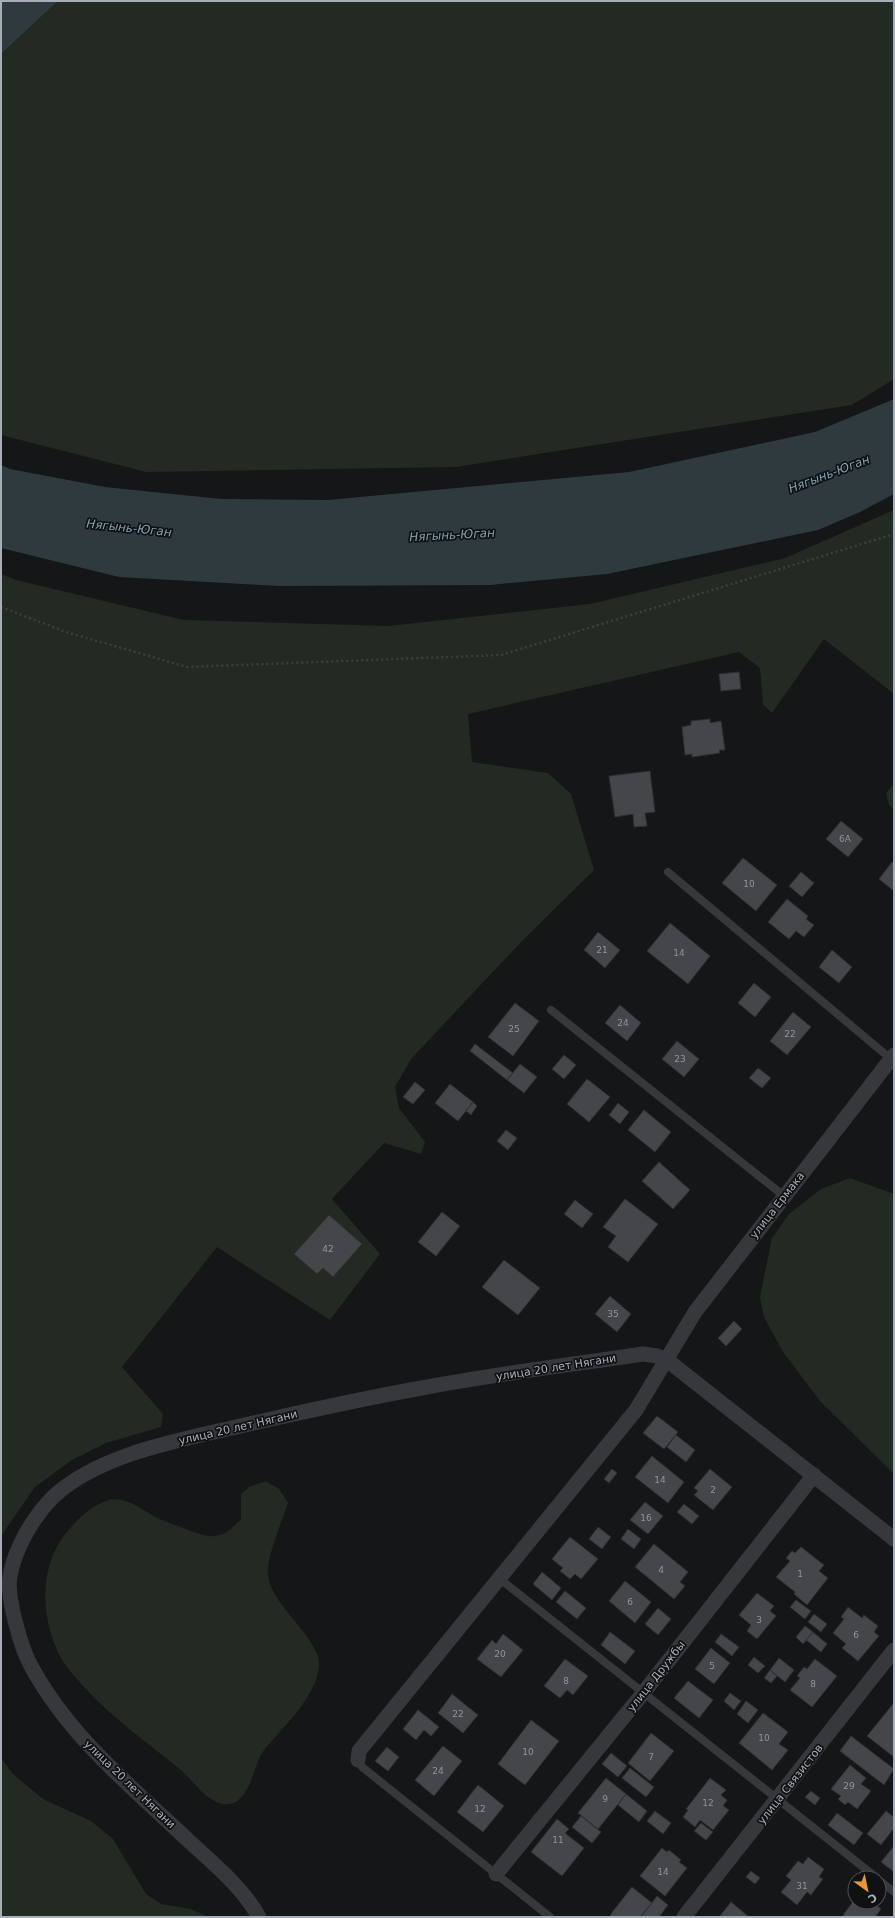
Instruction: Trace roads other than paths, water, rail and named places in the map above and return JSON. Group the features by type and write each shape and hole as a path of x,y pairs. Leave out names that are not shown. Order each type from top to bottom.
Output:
{"street":[{"name":"улица Ермака","path":"358,1760 359,1751 636,1410 667,1360 682,1331 695,1312 892,1057"},
{"name":"улица 20 лет Нягани","path":"259,1917 235,1884 93,1750 48,1697 28,1661 14,1616 9,1578 24,1534 53,1498 79,1478 103,1466 152,1447 291,1415 422,1388 643,1354 657,1356 667,1360 894,1539"},
{"name":"улица Дружбы","path":"496,1874 644,1692 814,1475"},
{"name":"улица Связистов","path":"684,1917 778,1800 894,1650"}],"lane":[{"path":"668,872 892,1057"},
{"path":"551,1010 784,1196"},
{"path":"500,1579 867,1870"},
{"path":"358,1760 362,1768 550,1917"}],"water":[{"path":"1,1 58,1 1,54"},
{"name":"Нягынь-Юган","path":"894,399 894,494 860,512 818,530 607,574 490,585 279,586 119,577 1,548 1,465 10,469 105,487 221,499 328,500 629,472 815,432"}]}
